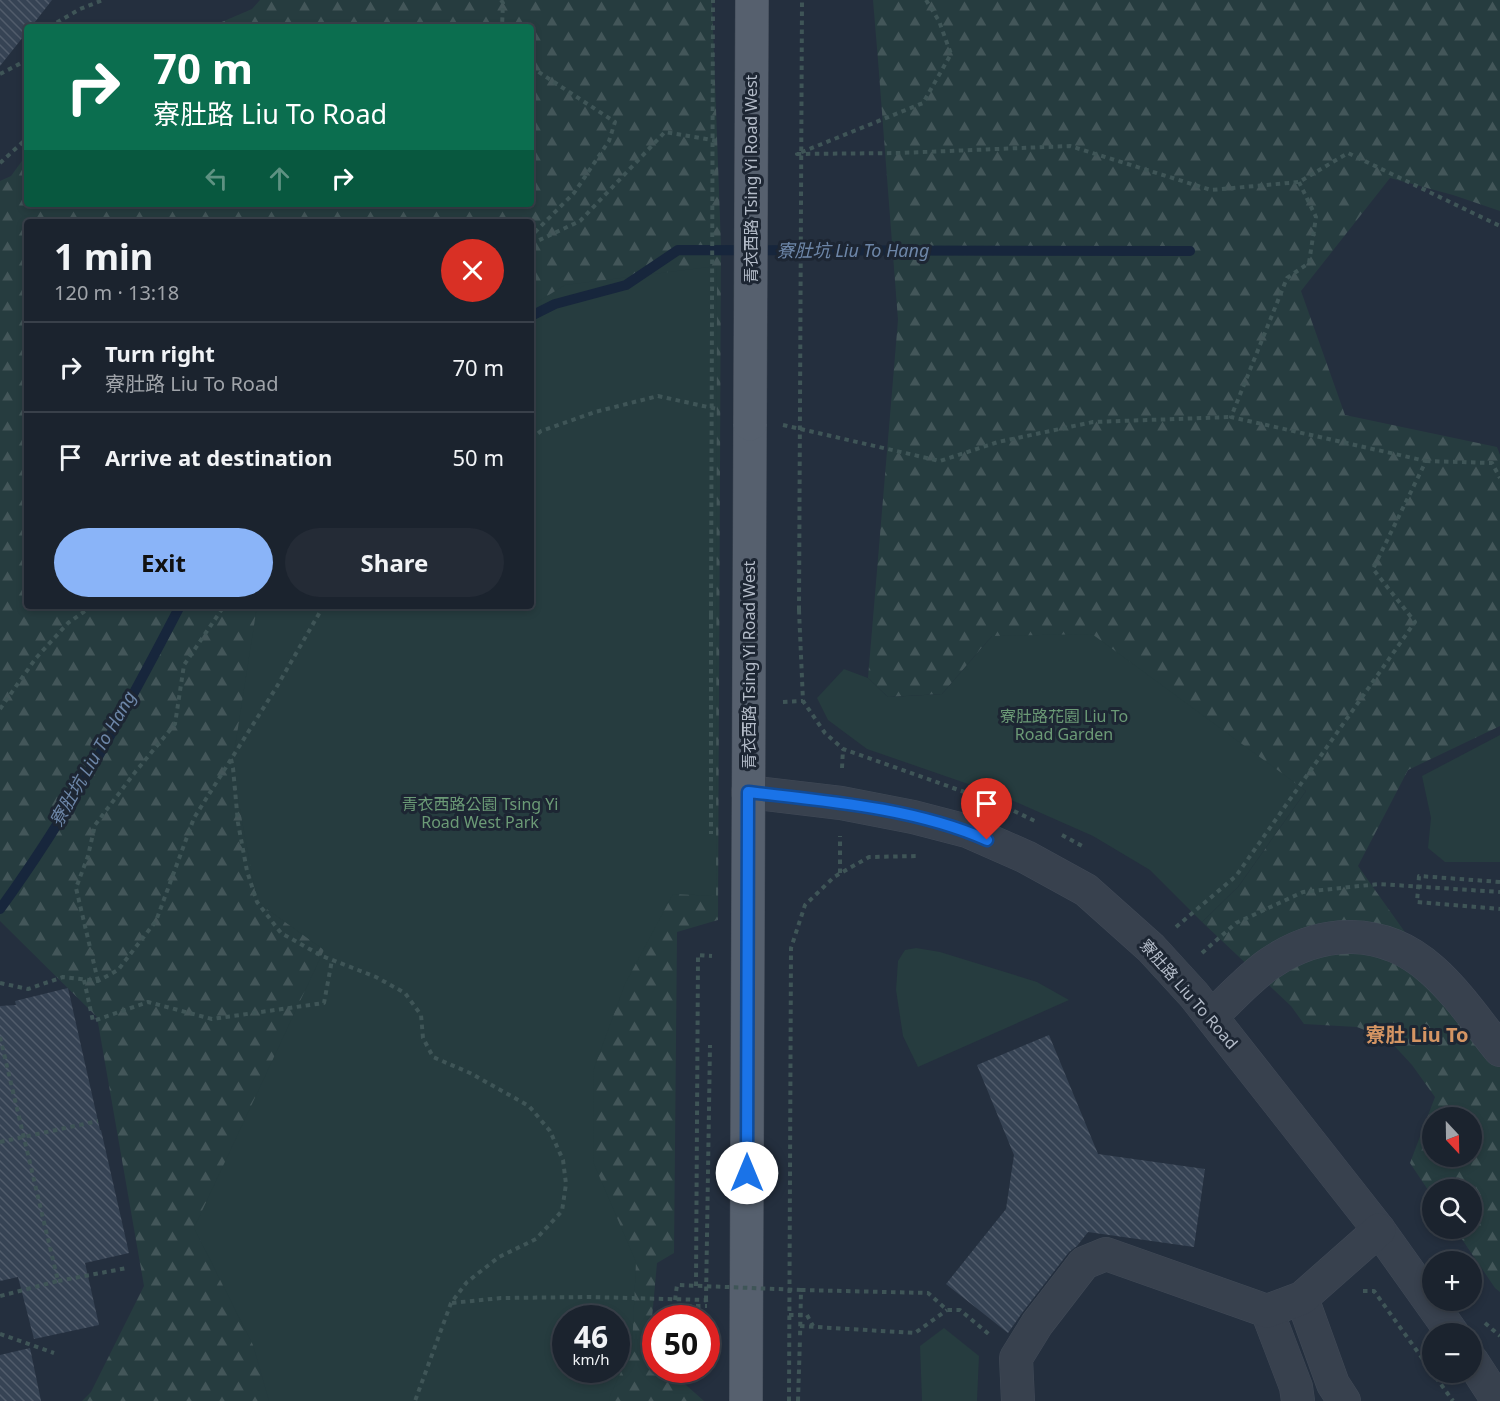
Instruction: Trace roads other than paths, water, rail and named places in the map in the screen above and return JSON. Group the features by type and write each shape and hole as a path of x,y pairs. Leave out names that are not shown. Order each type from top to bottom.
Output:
{"main road":[{"name":"青衣西路 Tsing Yi Road West","path":"746,1401 752,0"}],"street":[{"name":"寮肚路 Liu To Road","path":"748,792 841,803 913,817 967,831 1026,857 1086,890 1152,948 1212,1016 1379,1230 1445,1323"},
{"path":"1212,1016 1266,966 1300,946 1320,940 1344,937 1367,938 1392,945 1431,969 1450,988 1500,1050"},
{"path":"1018,1401 1016,1358 1037,1324 1084,1263 1106,1254 1267,1311 1302,1298 1379,1230"},
{"path":"1302,1298 1333,1384 1344,1401"},
{"path":"1267,1311 1296,1387 1298,1401"},
{"path":"1482,1376 1498,1401"}],"waterway":[{"name":"寮肚坑 Liu To Hang","path":"534,314 555,304 626,285 678,250 1190,251"},
{"name":"寮肚坑 Liu To Hang","path":"0,909 50,836 96,761 178,609"}],"district":[{"name":"寮肚 Liu To","path":"1417,1035"}],"park label":[{"name":"寮肚路花園 Liu To Road Garden","path":"1064,725"},
{"name":"青衣西路公園 Tsing Yi Road West Park","path":"480,813"}]}
